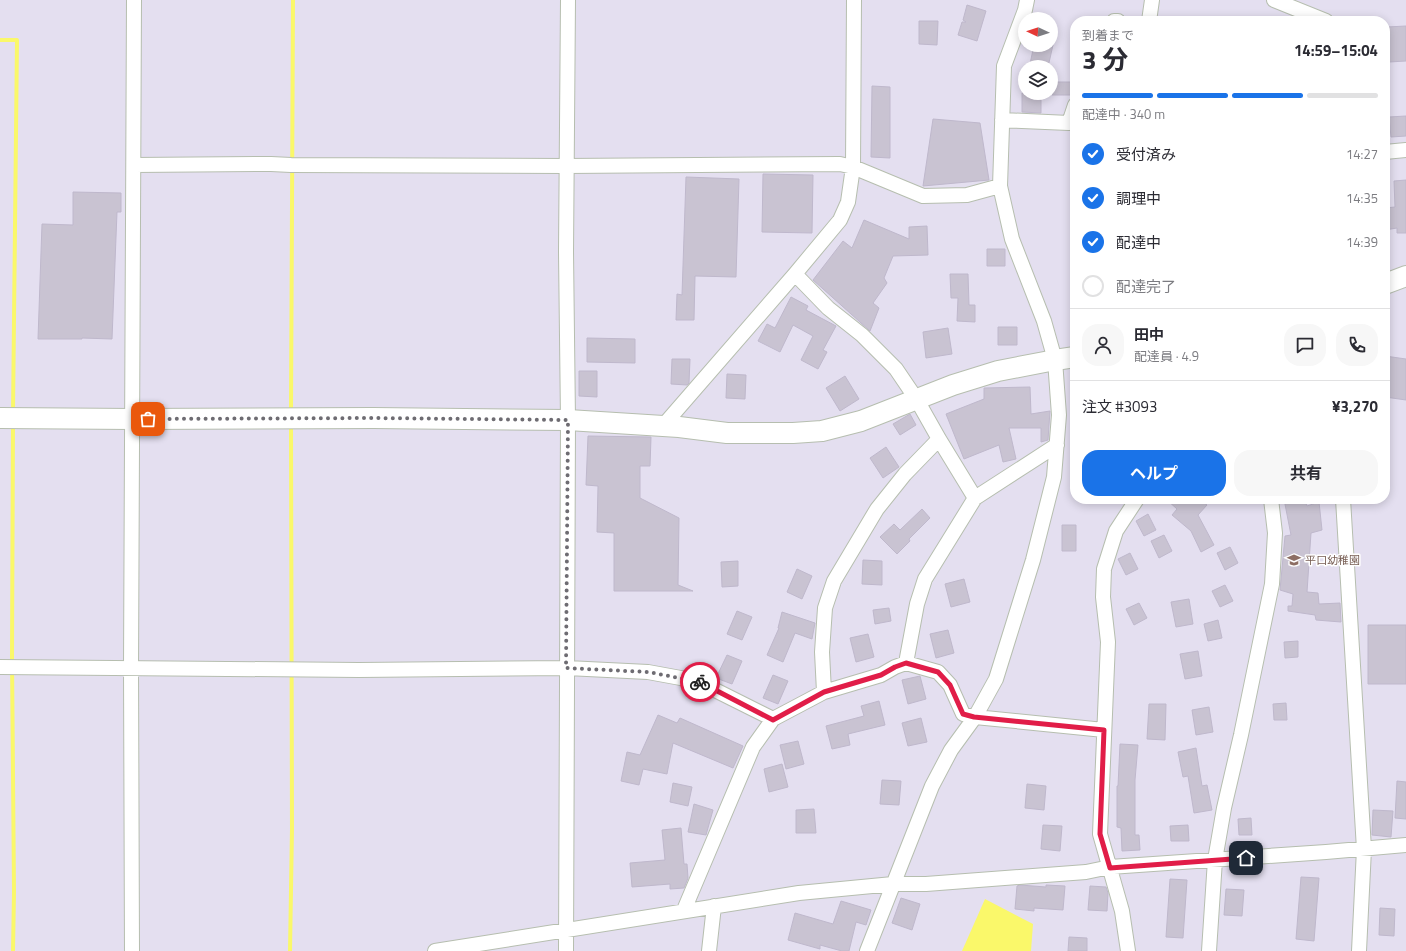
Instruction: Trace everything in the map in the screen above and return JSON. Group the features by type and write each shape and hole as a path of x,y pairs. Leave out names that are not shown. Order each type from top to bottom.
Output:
{"street":[{"path":"132,951 134,0"},
{"path":"566,951 568,420 566,166 568,0"},
{"path":"662,427 840,220 848,202 853,167 854,0"},
{"path":"867,951 932,786 951,750 974,717 996,679 1033,560 1054,478 1059,415 1055,360 1044,321 1012,239 1000,186 1004,66 1025,10 1027,0"},
{"path":"1150,16 1152,0"},
{"path":"1274,0 1314,16"},
{"path":"1002,120 1069,123 1070,120"},
{"path":"1390,152 1406,150"},
{"path":"134,165 271,164 566,166 840,164 853,167 923,196 967,195 1000,186"},
{"path":"795,274 828,308 862,335 896,369 917,400 974,498"},
{"path":"1390,282 1406,276"},
{"path":"9,418 568,420 679,427 727,433 793,433 822,431 861,421 953,386 998,371 1070,358"},
{"path":"824,692 822,652 824,608 834,581 877,509 905,474 939,439"},
{"path":"906,663 917,604 924,579 974,498 1057,445"},
{"path":"1128,951 1122,911 1100,834 1108,642 1103,597 1104,569 1116,531 1135,504"},
{"path":"1209,951 1214,860 1272,584 1275,533 1272,504"},
{"path":"1343,504 1364,848 1359,951"},
{"path":"684,910 753,747 773,720 824,692 881,675 906,663 938,672 950,685 963,714 974,717 1104,730"},
{"path":"1,667 358,670 566,668 648,672 697,681 773,720"},
{"path":"435,951 684,910 806,892 893,884 926,884 1079,873 1110,868 1406,845"},
{"path":"709,951 714,906"}],"shaded area":[{"path":"985,899 1033,924 1031,951 962,951"}],"building":[{"path":"967,5 986,11 977,41 958,35 962,22 966,22 963,20"},
{"path":"919,21 938,21 937,45 919,44"},
{"path":"1406,26 1406,61 1390,62 1390,27"},
{"path":"1033,52 1051,52 1050,60 1031,60"},
{"path":"1058,82 1070,82 1070,95 1058,95"},
{"path":"872,86 890,87 890,158 871,157"},
{"path":"1022,100 1041,100 1041,113 1022,112"},
{"path":"1406,116 1406,136 1391,137 1390,117"},
{"path":"933,119 980,123 989,180 923,186"},
{"path":"763,174 813,175 812,233 762,232"},
{"path":"686,177 739,179 736,277 695,276 694,320 676,320 677,294 682,295"},
{"path":"1406,180 1406,233 1397,233 1397,228 1390,229 1390,208 1395,207 1394,181"},
{"path":"73,192 121,193 121,212 117,212 112,339 38,339 42,224 73,225"},
{"path":"864,220 909,239 909,227 927,226 928,255 893,256 884,278 887,283 873,303 879,308 870,331 813,280 843,241 852,248"},
{"path":"987,249 1005,249 1005,266 987,266"},
{"path":"950,274 968,274 969,305 975,305 975,322 957,321 958,298 951,298"},
{"path":"791,297 808,306 806,310 836,326 823,350 827,352 818,369 801,360 813,336 793,325 780,352 758,341 767,324 775,328"},
{"path":"998,327 1017,327 1017,345 998,345"},
{"path":"948,328 952,354 926,358 923,332"},
{"path":"587,338 635,339 635,363 587,362"},
{"path":"1390,357 1406,359 1406,400 1390,398"},
{"path":"672,359 690,359 689,383 687,385 671,384"},
{"path":"579,371 597,371 597,397 579,396"},
{"path":"727,374 746,375 745,399 726,398"},
{"path":"845,376 859,399 840,411 826,388"},
{"path":"1030,387 1031,414 1050,411 1048,440 1041,442 1041,428 1009,428 1016,459 1003,462 999,445 964,459 946,414 984,399 984,388"},
{"path":"910,414 916,425 900,435 893,424"},
{"path":"588,436 651,437 650,466 640,466 640,498 679,518 678,585 693,591 614,591 614,533 597,532 598,486 586,485"},
{"path":"886,447 899,467 883,478 870,458"},
{"path":"1172,504 1207,505 1198,515 1214,545 1201,552 1191,531 1172,515 1177,509"},
{"path":"1285,504 1306,504 1307,506 1319,504 1322,530 1311,533 1307,592 1318,593 1319,604 1340,603 1341,622 1316,620 1315,615 1288,611 1288,606 1292,606 1293,594 1280,590 1285,536 1291,535"},
{"path":"922,509 930,518 909,539 910,541 897,554 880,537 894,524 900,530"},
{"path":"1148,514 1156,530 1144,536 1136,521"},
{"path":"1062,525 1076,525 1076,551 1062,551"},
{"path":"1164,535 1172,551 1159,558 1151,541"},
{"path":"1230,547 1238,563 1225,570 1217,553"},
{"path":"1130,553 1138,569 1126,575 1118,559"},
{"path":"863,560 882,561 882,585 862,584"},
{"path":"738,561 738,586 722,587 721,562"},
{"path":"797,569 812,576 802,599 787,592"},
{"path":"964,579 970,602 951,607 945,584"},
{"path":"1225,585 1233,601 1220,607 1212,591"},
{"path":"1189,599 1193,624 1176,627 1171,602"},
{"path":"1139,603 1147,618 1134,625 1126,609"},
{"path":"889,608 891,621 875,624 873,610"},
{"path":"737,611 752,617 742,640 727,634"},
{"path":"782,612 815,623 812,639 795,633 783,662 767,655 779,628"},
{"path":"1218,620 1222,638 1208,641 1204,624"},
{"path":"1368,625 1406,625 1406,684 1368,684"},
{"path":"948,630 954,653 936,658 930,634"},
{"path":"868,634 874,657 856,662 850,638"},
{"path":"1298,641 1298,657 1285,658 1284,642"},
{"path":"1198,651 1202,676 1185,679 1180,654"},
{"path":"727,655 742,661 732,684 716,678"},
{"path":"773,675 788,681 778,704 763,698"},
{"path":"920,676 926,699 908,704 902,680"},
{"path":"879,701 885,725 848,734 850,745 832,749 826,726 864,716 861,706"},
{"path":"1286,703 1287,720 1274,720 1273,704"},
{"path":"1149,704 1166,704 1165,740 1147,739"},
{"path":"1209,707 1213,732 1196,735 1192,710"},
{"path":"658,715 677,723 680,718 743,746 733,768 673,743 667,774 643,769 639,785 621,781 627,752 640,755"},
{"path":"921,718 927,742 908,746 902,723"},
{"path":"798,741 804,764 786,769 780,745"},
{"path":"1120,744 1138,745 1135,780 1135,835 1139,835 1140,850 1122,851 1121,828 1117,827 1117,786"},
{"path":"1196,748 1202,786 1207,785 1212,810 1194,813 1188,776 1183,777 1178,752"},
{"path":"782,764 788,787 769,792 764,769"},
{"path":"882,780 901,781 899,805 880,804"},
{"path":"1397,781 1406,782 1406,819 1395,818"},
{"path":"673,783 692,787 688,806 670,802"},
{"path":"1027,784 1046,786 1044,810 1025,808"},
{"path":"694,804 713,810 706,835 688,832"},
{"path":"814,809 816,833 796,833 796,810"},
{"path":"1373,810 1393,811 1391,837 1372,835"},
{"path":"1251,818 1252,835 1239,835 1238,819"},
{"path":"1043,825 1062,826 1060,851 1041,849"},
{"path":"1188,825 1189,841 1171,841 1170,826"},
{"path":"681,828 684,864 687,864 688,878 684,888 670,889 670,884 632,887 630,863 665,860 662,830"},
{"path":"1301,877 1319,878 1314,941 1296,939"},
{"path":"1170,879 1187,880 1183,938 1166,937"},
{"path":"1046,885 1065,886 1063,910 1034,908 1034,911 1015,909 1017,886 1046,887"},
{"path":"1090,886 1106,887 1108,893 1107,911 1088,910"},
{"path":"1226,889 1244,890 1242,916 1224,915"},
{"path":"901,898 920,904 912,930 892,923"},
{"path":"841,901 871,910 866,925 856,922 849,951 842,951 820,945 820,949 788,940 795,913 833,924"},
{"path":"1380,908 1395,909 1394,936 1379,935"},
{"path":"1069,937 1087,938 1087,951 1068,951"}],"waterway":[{"path":"291,414 293,0"},
{"path":"0,40 17,40 13,413"},
{"path":"13,424 13,951"},
{"path":"290,951 292,829 291,424"}],"way so far":[{"path":"148,419 373,418 568,420 566,668 648,672 700,682"}],"place":[{"name":"平口幼稚園","path":"1294,560"}],"route":[{"path":"700,682 773,720 824,692 881,675 906,663 938,672 950,685 963,714 974,717 1104,730 1100,834 1110,868 1246,858"}]}
